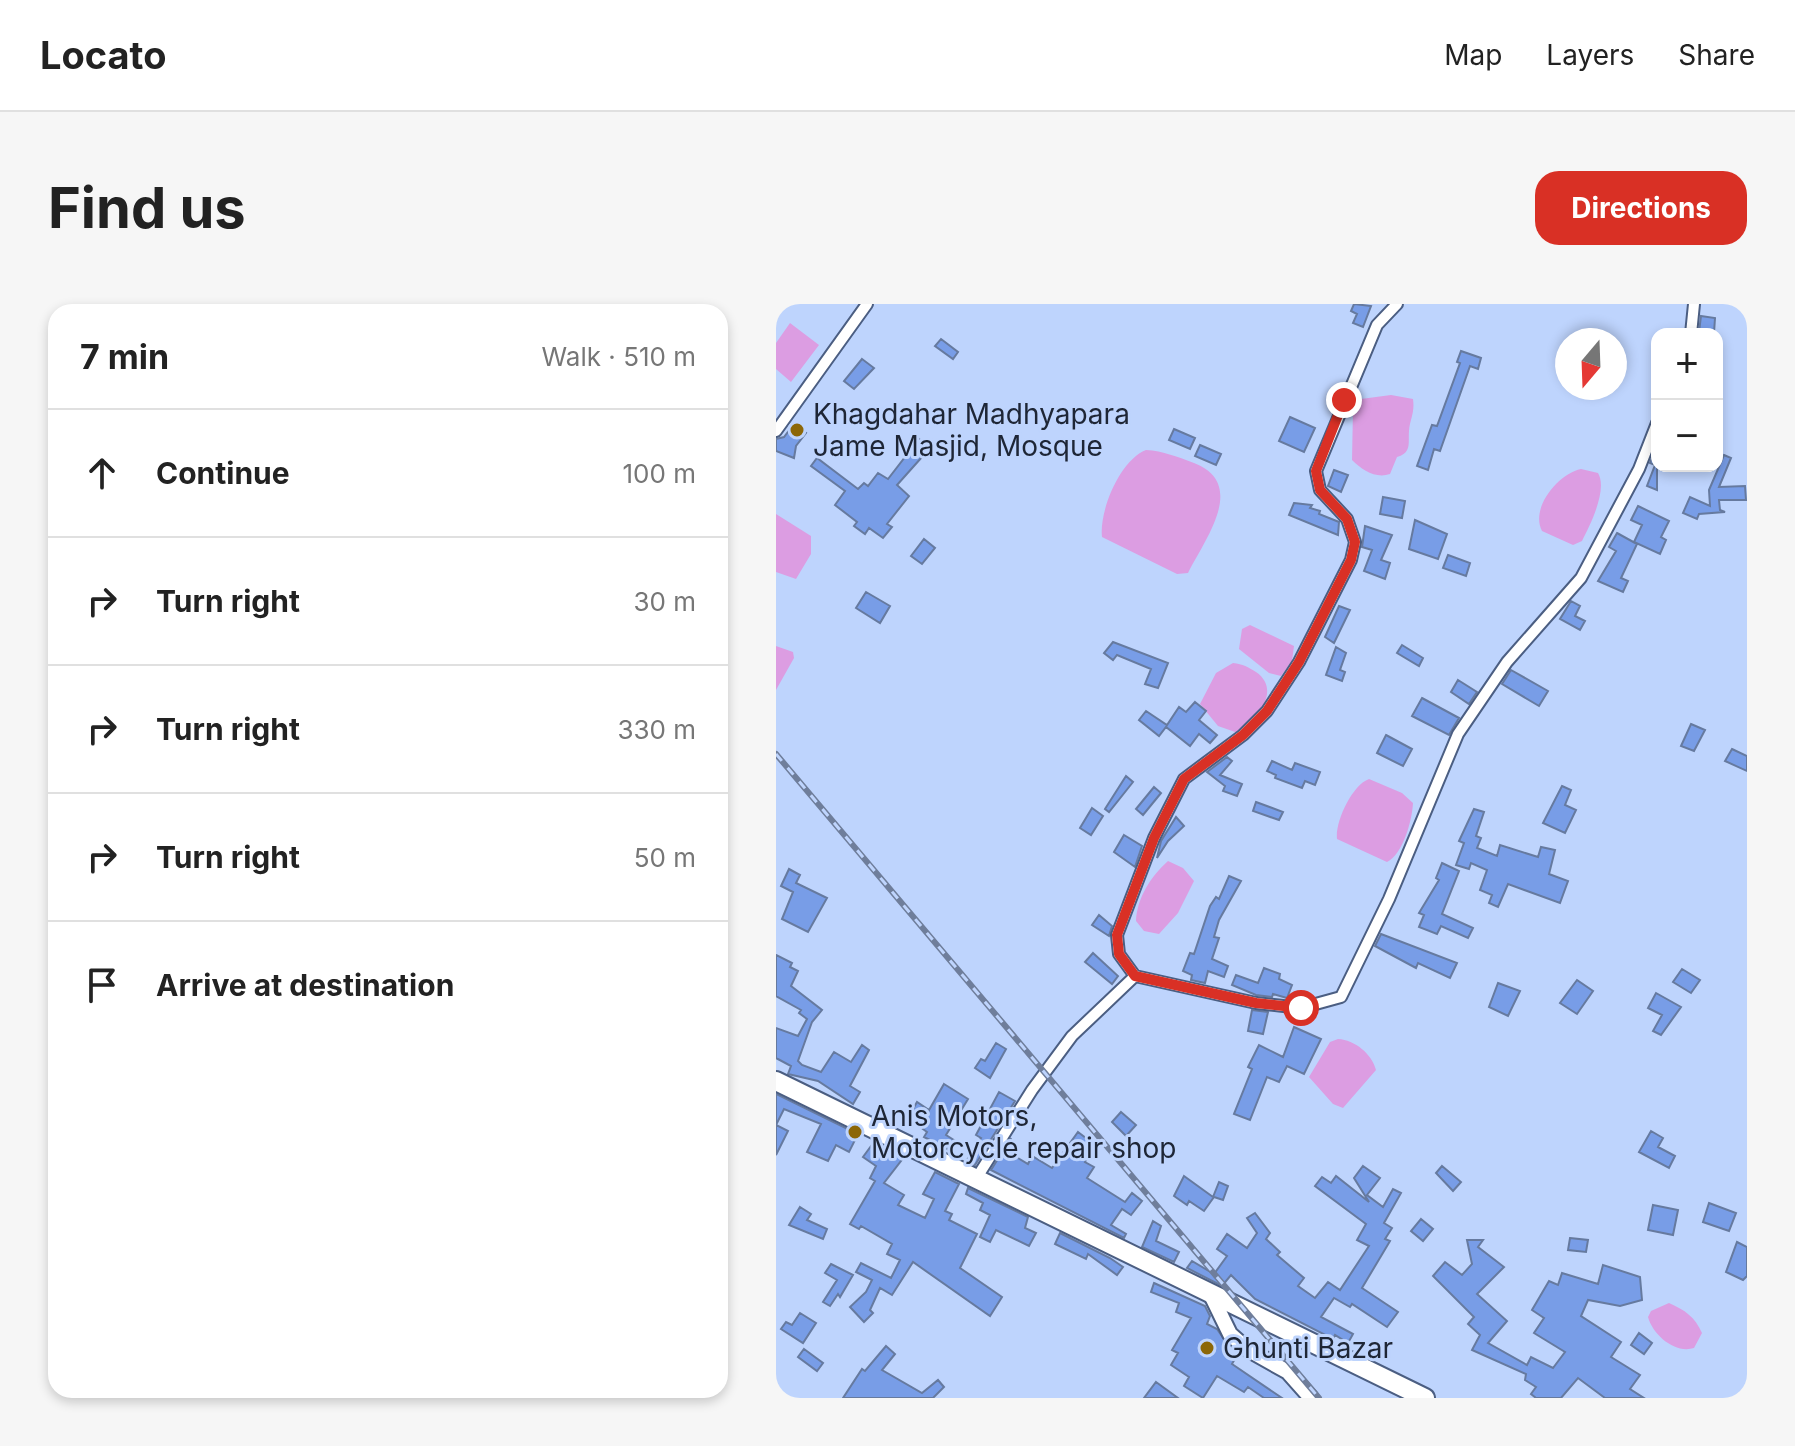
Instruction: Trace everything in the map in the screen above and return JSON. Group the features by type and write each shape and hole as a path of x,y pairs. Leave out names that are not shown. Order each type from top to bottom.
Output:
{"highway":[{"path":"776,1081 1212,1297 1425,1398"}],"street":[{"path":"776,431 867,304"},
{"path":"1397,304 1377,325 1316,471 1320,490 1347,519 1355,542 1344,579 1267,711 1243,735 1184,779 1154,838 1117,935 1119,954 1135,976 1256,1003 1301,1008 1341,997 1389,899 1458,734 1507,662 1581,578 1639,469 1651,438"},
{"path":"1692,328 1694,304"},
{"path":"976,1179 1032,1090 1072,1036 1135,976"},
{"path":"1212,1297 1230,1334 1247,1349 1288,1372 1311,1398"}],"shaded area":[{"path":"790,323 819,345 791,382 776,369 776,343"},
{"path":"1391,395 1413,399 1408,447 1405,453 1397,457 1390,474 1374,474 1352,460 1353,409 1361,399"},
{"path":"1146,450 1194,463 1210,472 1218,484 1218,513 1188,573 1177,574 1102,537 1104,514 1113,488 1128,464"},
{"path":"1581,469 1598,473 1601,489 1597,507 1582,541 1573,545 1542,531 1540,512 1555,485"},
{"path":"776,514 811,536 811,554 796,579 776,572"},
{"path":"1250,625 1294,646 1292,661 1281,676 1269,673 1239,649 1242,629"},
{"path":"776,646 793,652 794,658 776,690"},
{"path":"1233,663 1256,672 1267,687 1267,696 1259,712 1238,733 1218,726 1200,704 1216,673"},
{"path":"1369,779 1402,793 1413,803 1402,845 1387,862 1337,839 1346,805"},
{"path":"1168,861 1183,868 1194,881 1178,913 1159,934 1144,931 1136,921 1139,904 1156,873"},
{"path":"1338,1039 1362,1049 1376,1070 1343,1108 1333,1104 1309,1077 1330,1042"},
{"path":"1669,1303 1689,1315 1699,1327 1702,1333 1694,1348 1672,1346 1651,1324 1648,1317 1651,1311"}],"building":[{"path":"1354,304 1371,306 1363,327 1353,323 1357,314 1351,311"},
{"path":"1701,316 1715,318 1714,328 1700,328"},
{"path":"941,339 958,352 953,359 935,346"},
{"path":"1461,351 1481,358 1478,369 1470,366 1440,451 1434,449 1428,470 1417,466 1432,425 1437,426 1460,363 1457,362"},
{"path":"862,359 874,368 854,389 844,381"},
{"path":"1290,417 1315,428 1304,452 1279,441"},
{"path":"794,424 806,433 796,446 794,458 776,451 776,439 784,437"},
{"path":"1174,429 1195,438 1190,449 1169,440"},
{"path":"919,439 930,448 897,485 909,496 887,524 892,527 883,538 869,528 865,534 854,526 857,522 835,505 845,491 811,466 817,458 858,489 864,483 868,486 878,473 888,479"},
{"path":"1200,445 1221,454 1216,465 1195,456"},
{"path":"1724,455 1731,458 1719,487 1745,486 1746,500 1719,500 1720,510 1725,512 1699,514 1697,519 1683,513 1690,497 1710,506 1709,490 1717,472 1723,472"},
{"path":"1334,470 1348,475 1341,492 1328,486"},
{"path":"1652,472 1657,472 1657,490 1647,486"},
{"path":"1383,497 1405,501 1402,518 1380,514"},
{"path":"1294,503 1312,505 1310,508 1320,511 1319,514 1339,522 1338,535 1289,515"},
{"path":"1638,506 1669,521 1661,537 1666,540 1660,554 1634,542 1642,525 1631,520"},
{"path":"1415,520 1447,534 1438,559 1409,549"},
{"path":"1365,526 1392,535 1381,560 1390,563 1385,579 1364,571 1372,550 1362,547"},
{"path":"1617,533 1637,544 1621,578 1628,581 1623,592 1598,581 1616,551 1609,547"},
{"path":"924,539 935,548 922,564 911,556"},
{"path":"1448,555 1470,563 1466,576 1443,568"},
{"path":"866,592 890,606 880,623 856,608"},
{"path":"1571,601 1580,606 1575,616 1585,621 1580,630 1560,619"},
{"path":"1339,606 1350,610 1334,643 1325,637"},
{"path":"1113,642 1168,663 1158,688 1145,684 1151,669 1117,655 1113,660 1104,653"},
{"path":"1402,645 1423,658 1419,666 1397,653"},
{"path":"1336,647 1346,653 1340,670 1345,672 1342,681 1326,675"},
{"path":"1511,670 1548,691 1539,706 1502,684"},
{"path":"1458,680 1477,692 1469,704 1451,692"},
{"path":"1422,698 1459,718 1449,735 1412,716"},
{"path":"1195,702 1206,711 1199,720 1217,735 1210,743 1199,734 1190,746 1166,727 1159,736 1139,720 1146,711 1167,725 1179,707 1186,712"},
{"path":"1691,724 1705,730 1694,751 1681,746"},
{"path":"1386,735 1412,749 1403,766 1377,753"},
{"path":"1732,749 1747,756 1747,771 1725,761"},
{"path":"1227,757 1232,761 1220,775 1242,784 1237,796 1223,791 1225,786 1207,772"},
{"path":"1272,761 1292,770 1295,763 1320,772 1315,785 1305,781 1302,788 1275,778 1276,775 1267,771"},
{"path":"1126,776 1133,782 1109,812 1105,809"},
{"path":"1562,786 1571,790 1565,805 1576,810 1565,833 1543,823"},
{"path":"1154,787 1161,793 1143,815 1136,809"},
{"path":"1256,802 1283,812 1279,820 1253,811"},
{"path":"1092,808 1103,816 1091,835 1080,828"},
{"path":"1474,809 1484,812 1476,836 1481,838 1477,848 1497,856 1500,845 1538,857 1541,847 1555,850 1549,874 1568,881 1560,903 1508,884 1498,907 1489,903 1492,895 1480,890 1487,870 1471,863 1469,869 1456,865 1464,843 1459,841"},
{"path":"1176,817 1184,826 1168,841 1157,858 1161,841"},
{"path":"1124,835 1142,846 1135,867 1114,852"},
{"path":"1442,863 1459,871 1442,914 1473,928 1468,938 1441,926 1437,934 1419,927 1424,915 1419,913 1439,880 1436,878"},
{"path":"789,869 800,875 796,883 827,898 808,932 782,919 793,892 781,886"},
{"path":"1229,876 1241,881 1219,920 1214,937 1219,938 1212,959 1228,966 1224,977 1208,971 1205,983 1191,980 1192,975 1183,971 1190,953 1194,954 1210,906 1216,897 1219,899"},
{"path":"1099,915 1112,926 1109,936 1092,925"},
{"path":"1381,934 1457,963 1450,978 1418,963 1416,968 1375,946"},
{"path":"1093,953 1118,976 1112,984 1085,962"},
{"path":"776,955 792,963 790,967 798,971 791,986 822,1010 812,1022 798,1061 821,1072 834,1052 851,1062 862,1045 869,1050 850,1086 860,1092 853,1104 818,1081 788,1074 791,1066 776,1058 776,1028 798,1036 807,1019 799,1013 801,1010 776,996"},
{"path":"1264,968 1280,974 1279,979 1292,985 1287,998 1273,994 1272,997 1256,995 1232,985 1236,975 1258,983"},
{"path":"1682,969 1700,980 1691,993 1673,982"},
{"path":"1577,980 1593,991 1577,1014 1560,1003"},
{"path":"1498,983 1520,991 1508,1016 1489,1007"},
{"path":"1656,993 1681,1007 1661,1035 1653,1031 1662,1015 1648,1008"},
{"path":"1252,1010 1268,1012 1263,1034 1248,1031"},
{"path":"1294,1027 1321,1039 1304,1074 1287,1066 1279,1082 1267,1077 1250,1120 1234,1114 1252,1069 1248,1067 1259,1045 1283,1057"},
{"path":"996,1043 1006,1049 990,1078 975,1068 981,1059 985,1061"},
{"path":"944,1084 968,1099 946,1135 957,1142 951,1151 924,1137 927,1132 908,1118 917,1102 929,1110"},
{"path":"999,1092 1015,1101 975,1165 967,1160 981,1138 976,1135"},
{"path":"776,1094 858,1134 849,1152 836,1145 828,1161 807,1152 821,1124 784,1109 776,1125"},
{"path":"1121,1112 1136,1125 1126,1136 1112,1122"},
{"path":"776,1125 788,1131 776,1155"},
{"path":"1651,1131 1663,1138 1658,1147 1675,1156 1669,1168 1639,1152"},
{"path":"1078,1132 1095,1145 1085,1162 1094,1167 1087,1178 1125,1202 1132,1193 1142,1201 1131,1215 1122,1209 1111,1225 1126,1234 1124,1238 991,1170 1011,1138 1006,1151 1028,1164 1032,1156 1052,1168"},
{"path":"874,1142 904,1157 884,1183 904,1195 898,1205 925,1218 934,1199 923,1194 935,1172 959,1184 945,1211 952,1214 949,1220 977,1234 960,1268 1002,1297 990,1316 913,1262 892,1295 880,1288 870,1310 873,1313 864,1322 850,1307 866,1292 872,1280 856,1272 861,1263 891,1278 900,1260 887,1254 892,1244 861,1226 859,1229 850,1224 875,1181 870,1178 876,1166 863,1157"},
{"path":"1363,1166 1380,1178 1367,1195 1383,1207 1393,1189 1401,1193 1384,1223 1392,1228 1385,1239 1390,1241 1362,1288 1398,1312 1387,1327 1352,1304 1350,1307 1334,1298 1321,1317 1353,1334 1348,1343 1335,1335 1333,1339 1255,1299 1231,1275 1222,1286 1187,1268 1192,1261 1214,1274 1227,1256 1217,1249 1227,1234 1247,1248 1257,1233 1247,1218 1255,1213 1270,1233 1266,1239 1280,1252 1277,1255 1304,1278 1298,1286 1315,1298 1328,1282 1340,1290 1369,1246 1357,1240 1366,1224 1315,1186 1322,1177 1331,1183 1336,1176 1369,1202 1354,1178"},
{"path":"1442,1166 1461,1182 1453,1191 1436,1173"},
{"path":"1184,1176 1213,1197 1219,1182 1228,1186 1223,1200 1214,1197 1204,1211 1189,1201 1187,1205 1174,1196"},
{"path":"968,1188 1028,1217 1025,1228 1036,1233 1029,1246 996,1230 990,1242 980,1237 990,1215 980,1210 983,1203 966,1194"},
{"path":"1709,1203 1736,1213 1729,1231 1703,1222"},
{"path":"1653,1205 1678,1210 1673,1235 1648,1230"},
{"path":"800,1207 811,1214 807,1220 827,1229 823,1239 789,1225"},
{"path":"1421,1219 1433,1229 1423,1241 1411,1231"},
{"path":"1153,1221 1161,1226 1156,1241 1179,1252 1174,1262 1142,1247"},
{"path":"1060,1233 1123,1267 1117,1275 1088,1254 1086,1259 1055,1244"},
{"path":"1570,1238 1588,1240 1586,1252 1568,1250"},
{"path":"1467,1240 1483,1240 1478,1247 1504,1267 1477,1294 1507,1321 1488,1343 1527,1365 1531,1357 1553,1368 1565,1352 1534,1333 1544,1318 1532,1310 1549,1281 1558,1285 1562,1273 1598,1284 1603,1265 1640,1277 1642,1300 1620,1306 1588,1300 1581,1316 1621,1342 1611,1357 1640,1375 1630,1389 1644,1398 1605,1398 1578,1378 1561,1398 1536,1398 1531,1394 1536,1387 1525,1380 1526,1374 1472,1350 1480,1335 1468,1324 1474,1317 1433,1276 1445,1262 1462,1275 1472,1264"},
{"path":"1737,1242 1747,1247 1747,1276 1743,1280 1726,1272"},
{"path":"831,1264 853,1275 840,1297 838,1294 830,1306 823,1302 837,1280 825,1273"},
{"path":"1154,1283 1205,1306 1210,1316 1207,1324 1217,1329 1228,1345 1224,1351 1236,1357 1232,1364 1282,1398 1264,1398 1248,1387 1244,1392 1217,1376 1203,1398 1184,1386 1189,1377 1171,1365 1178,1353 1172,1350 1191,1318 1176,1312 1179,1303 1151,1292"},
{"path":"800,1313 816,1323 803,1343 781,1329 786,1322 792,1325"},
{"path":"1639,1333 1652,1343 1644,1354 1631,1345"},
{"path":"886,1346 895,1354 882,1370 922,1393 938,1380 944,1387 933,1398 843,1398 862,1369 865,1371"},
{"path":"804,1349 823,1363 817,1371 798,1357"},
{"path":"1156,1382 1178,1398 1144,1398"}],"railway":[{"path":"776,754 1319,1398"}],"place":[{"name":"Khagdahar Madhyapara Jame Masjid, Mosque","path":"797,430"},
{"name":"Anis Motors, Motorcycle repair shop","path":"855,1132"},
{"name":"Ghunti Bazar","path":"1207,1348"}],"route":[{"path":"1301,1008 1256,1003 1135,976 1119,954 1117,935 1125,907 1140,879 1154,838 1184,779 1243,735 1267,711 1299,662 1344,579 1355,542 1347,519 1320,490 1316,471 1344,400"}]}
